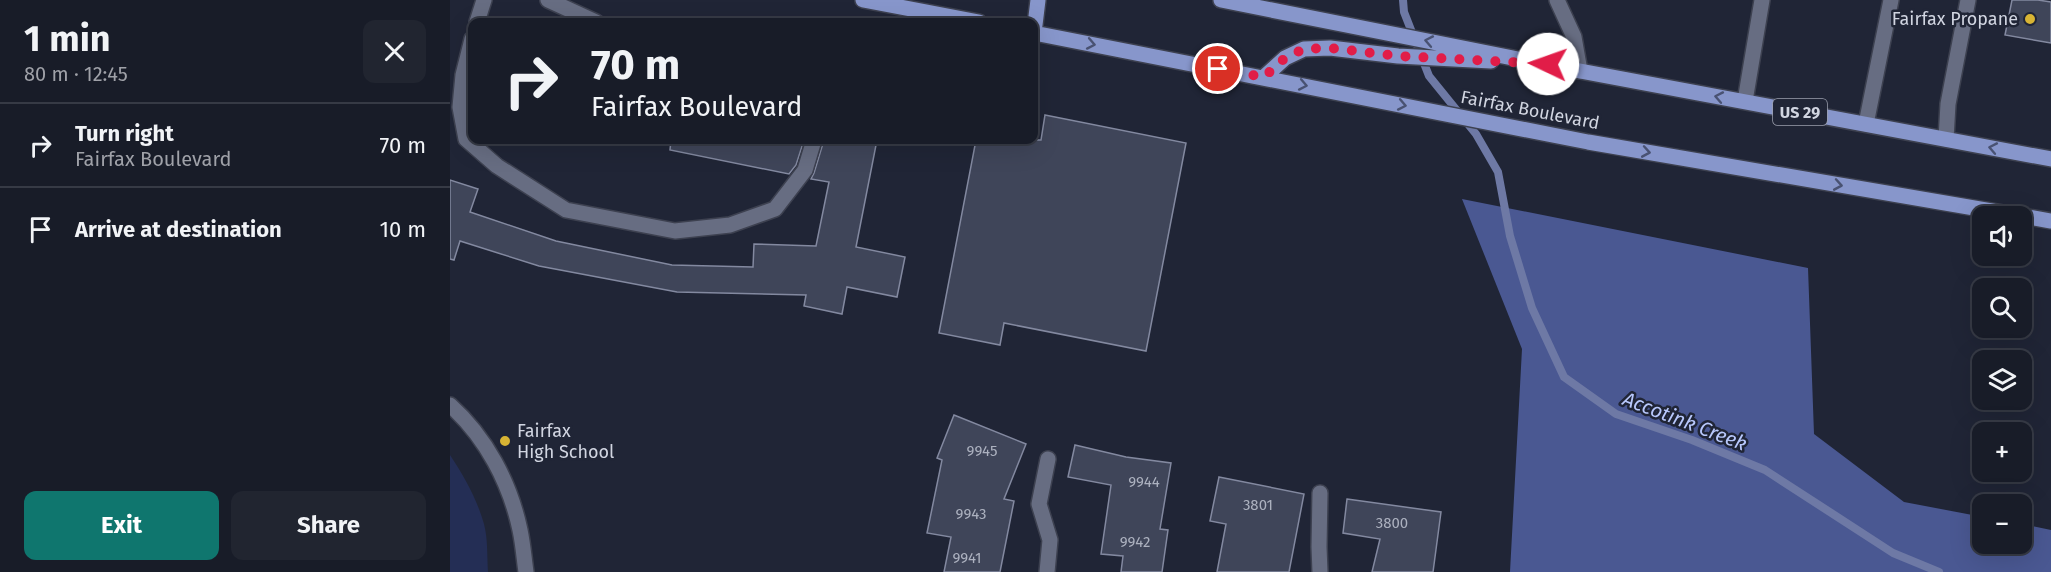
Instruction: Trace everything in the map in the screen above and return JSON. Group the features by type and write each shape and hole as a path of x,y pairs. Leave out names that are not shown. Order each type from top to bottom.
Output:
{"main road":[{"path":"863,0 958,18"},
{"path":"1036,18 1038,0"},
{"name":"US 29","path":"1221,0 1580,71 2051,159"},
{"name":"Fairfax Boulevard","path":"1038,34 1588,142 1972,207"},
{"path":"1264,77 1285,58 1304,49 1330,48 1398,56 1548,64"},
{"name":"Fairfax Boulevard","path":"2032,218 2051,221"}],"street":[{"path":"478,18 484,0"},
{"path":"548,0 587,18"},
{"path":"1557,0 1574,38 1580,71"},
{"path":"1745,102 1762,0"},
{"path":"1866,124 1891,0"},
{"path":"1946,139 1948,104 1968,0"},
{"path":"468,55 463,75 460,107 468,141"},
{"path":"472,144 497,166 566,210 675,231 730,225 775,209 805,170 813,144"},
{"path":"450,405 474,431 503,478 511,497 520,531 526,572"},
{"path":"1047,572 1050,540 1039,504 1048,459"},
{"path":"1320,493 1318,547 1320,572"}],"shaded area":[{"path":"1462,199 1808,268 1814,434 1904,502 1972,515 1972,554 2032,554 2032,526 2051,530 2051,572 1510,572 1522,349"},
{"path":"450,455 470,488 484,524 488,572 450,572"}],"building":[{"name":"Fairfax Propane","path":"2012,0 2051,2 2051,43 2005,35"},
{"path":"1045,115 1186,143 1146,351 1004,323 1000,345 939,333 975,144 1038,144 1038,140 1041,140"},
{"path":"671,144 803,144 796,165 789,174 670,150"},
{"path":"823,144 876,144 856,247 905,257 897,297 847,287 842,314 804,306 806,295 677,292 539,266 460,241 454,260 450,259 450,180 478,189 470,212 556,241 672,265 753,267 754,244 816,246 829,182 811,179"},
{"path":"954,415 1026,444 1004,499 1014,501 1000,572 944,572 951,537 927,533 942,460 937,458"},
{"path":"1075,445 1126,457 1171,463 1160,529 1168,530 1162,572 1121,572 1123,556 1101,554 1111,485 1068,477"},
{"path":"1219,477 1304,494 1289,572 1217,572 1226,524 1210,521"},
{"path":"1347,499 1441,512 1433,572 1372,572 1380,539 1343,533"}],"waterway":[{"name":"Accotink Creek","path":"1403,0 1404,12 1429,76 1476,134 1498,172 1510,236 1532,308 1564,377 1616,414 1692,440 1765,470 1893,553 1939,572"}],"place":[{"name":"Fairfax Propane","path":"2030,19"},
{"name":"Fairfax High School","path":"505,441"}],"route":[{"path":"1218,69 1264,77 1285,58 1304,49 1330,48 1398,56 1548,64"}]}
